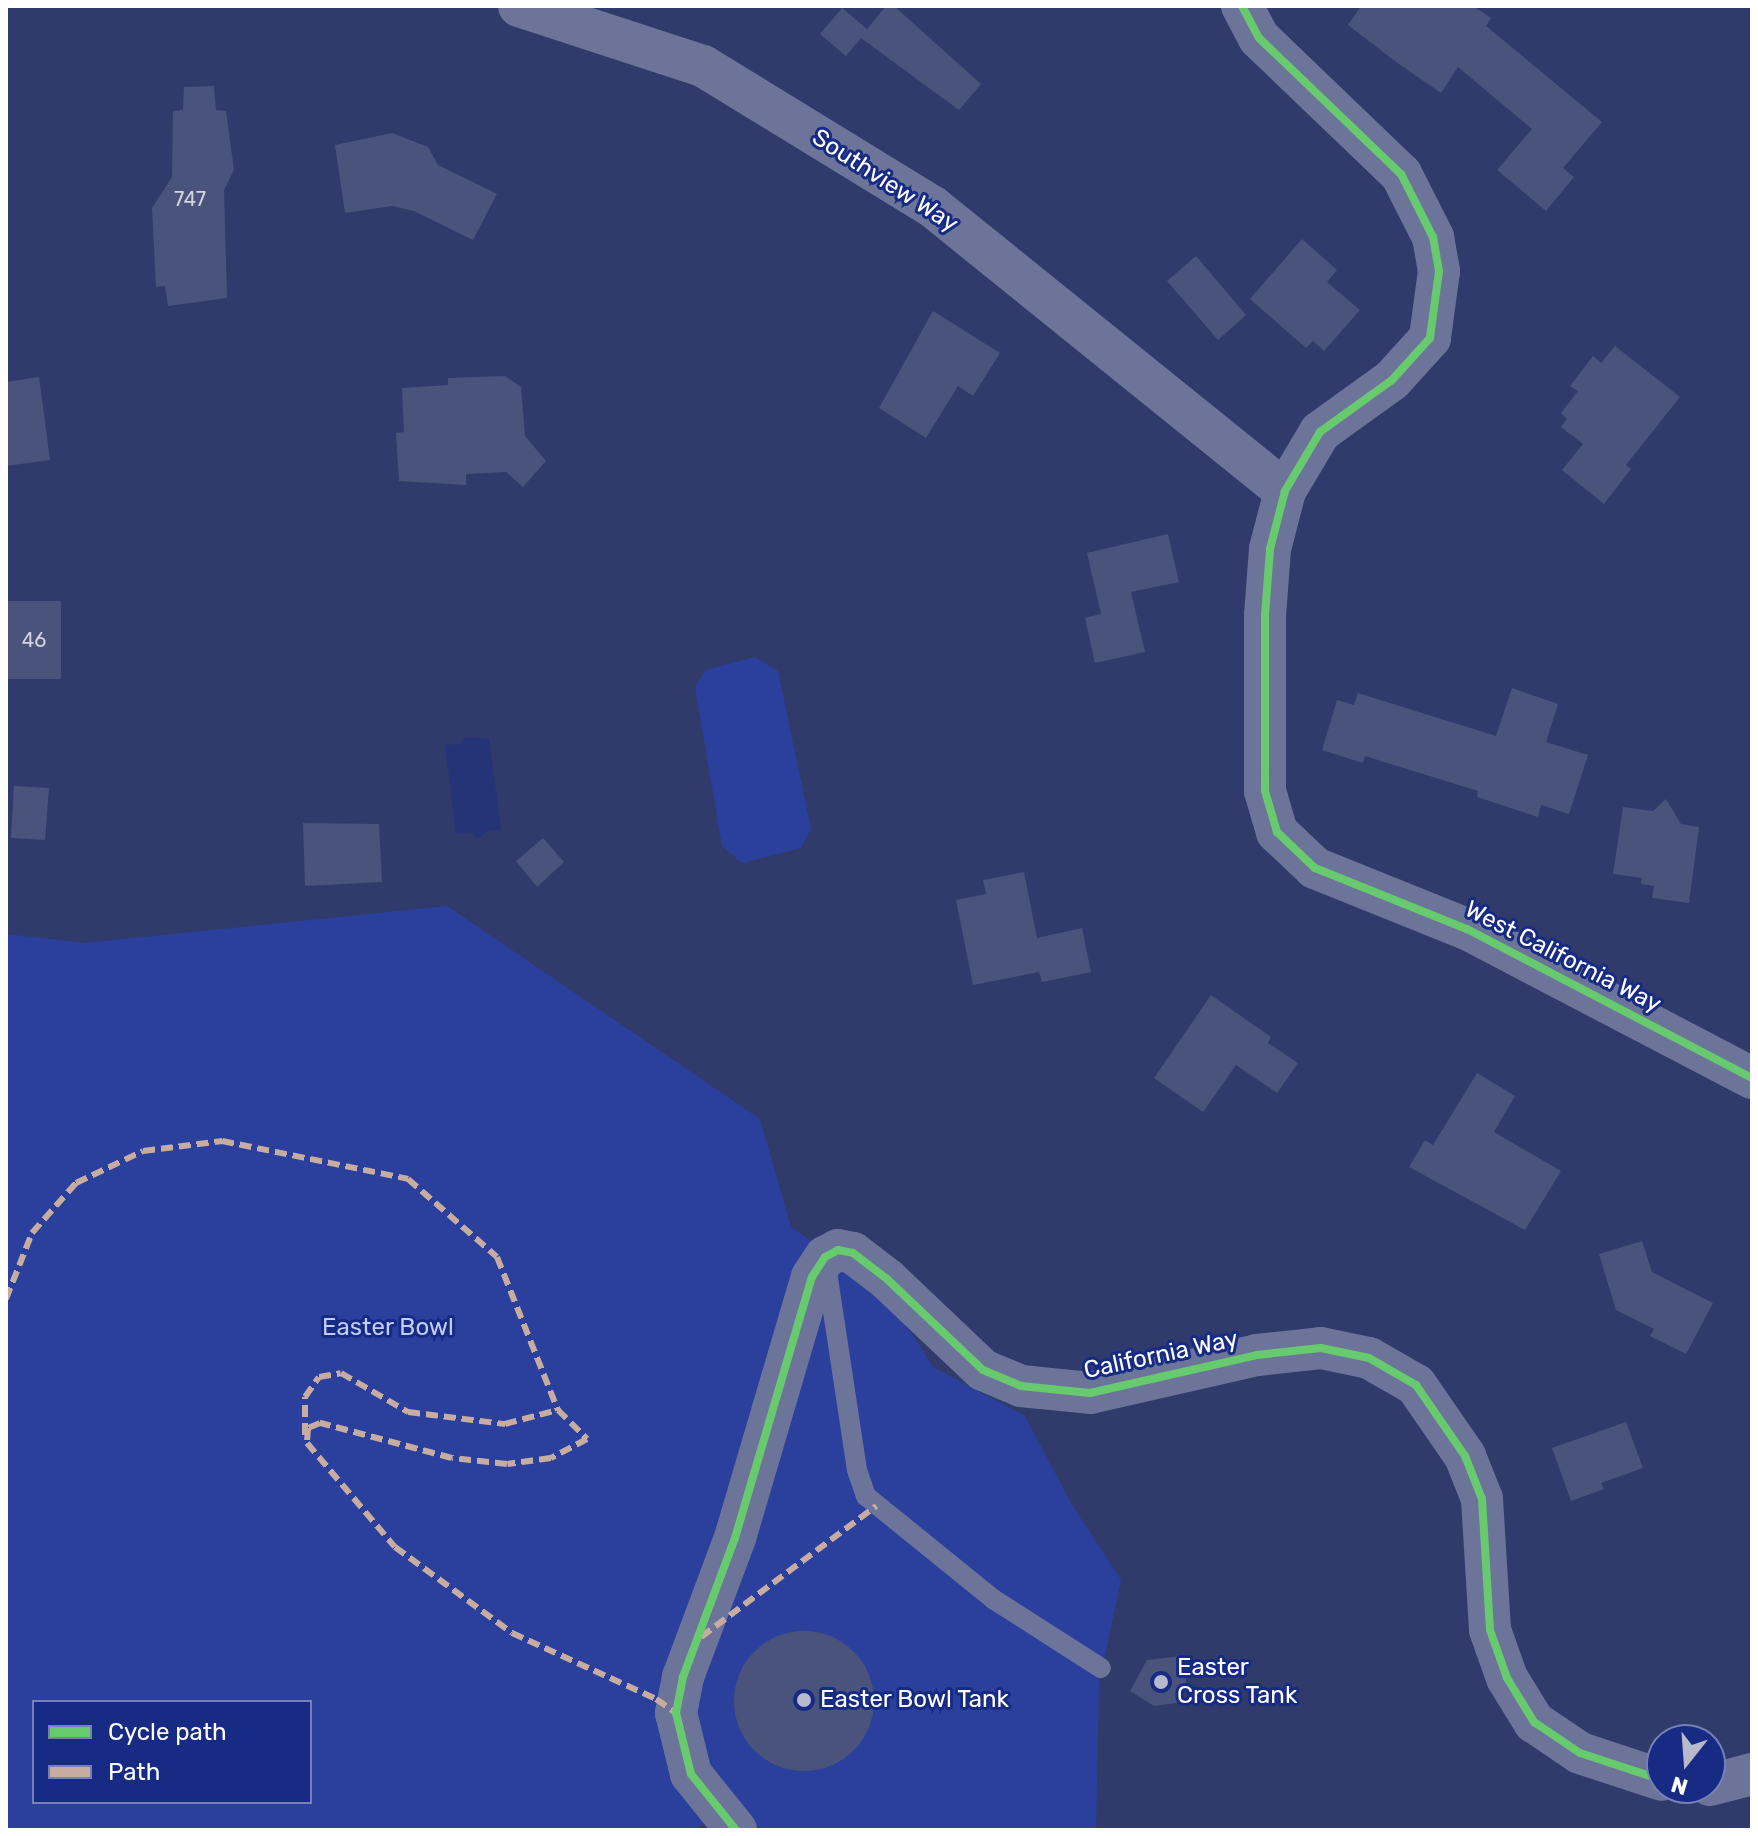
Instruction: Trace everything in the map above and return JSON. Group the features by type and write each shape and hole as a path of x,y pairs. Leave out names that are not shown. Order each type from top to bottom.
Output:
{"street":[{"name":"Southview Way","path":"519,6 703,66 933,207 1285,491"},
{"name":"West California Way","path":"1242,6 1259,38 1401,174 1433,237 1439,271 1430,338 1392,380 1320,432 1285,491 1270,549 1264,659 1265,791 1277,832 1315,868 1467,929 1752,1078"},
{"name":"California Way","path":"825,1257 838,1250 853,1253 983,1370 1021,1386 1090,1393 1257,1355 1321,1348 1369,1358 1416,1385 1465,1456 1482,1499 1490,1630 1507,1678 1534,1722 1580,1753 1646,1775"},
{"path":"736,1830 691,1774 676,1713 683,1677 735,1538 804,1301 825,1257"},
{"path":"1726,1781 1752,1774"}],"lane":[{"path":"825,1257 857,1470 866,1496 993,1599 1101,1668"}],"green space":[{"path":"755,657 778,671 811,829 801,848 742,863 722,846 695,687 706,670"},
{"name":"Easter Bowl","path":"447,906 760,1119 791,1227 886,1292 933,1367 1025,1416 1072,1505 1121,1580 1099,1683 1096,1830 761,1830 729,1798 696,1830 6,1830 6,934 85,943"}],"shaded area":[{"path":"466,737 489,739 501,830 489,830 478,839 470,832 456,834 445,744 459,745"}],"building":[{"path":"886,6 894,6 981,84 959,110 861,38 846,56 820,34 842,8 867,29"},
{"path":"1361,6 1473,6 1491,18 1486,26 1602,122 1563,168 1574,177 1546,211 1497,170 1532,129 1458,67 1441,93 1396,62 1348,25"},
{"path":"214,86 216,110 226,111 234,170 224,190 227,298 168,306 165,286 156,287 152,208 172,177 173,111 183,110 184,87"},
{"path":"392,133 428,147 438,165 497,194 473,240 414,211 392,206 345,213 335,145"},
{"path":"1302,239 1337,270 1327,282 1360,310 1324,351 1313,341 1306,348 1250,299"},
{"path":"1196,256 1246,315 1218,340 1167,281"},
{"path":"933,311 1000,353 973,396 958,386 926,438 879,408"},
{"path":"1615,346 1680,397 1626,465 1631,469 1604,504 1562,470 1583,444 1561,427 1567,419 1561,413 1578,391 1570,386 1593,356 1601,363"},
{"path":"505,376 521,387 525,436 546,461 523,487 506,472 466,474 466,485 399,481 396,433 404,432 402,388 448,385 448,378"},
{"path":"39,377 50,460 6,466 6,382"},
{"path":"1168,534 1179,582 1131,592 1145,652 1095,663 1085,618 1101,614 1087,553"},
{"path":"6,601 61,601 61,679 6,679"},
{"path":"1512,688 1558,704 1546,742 1588,755 1569,814 1541,805 1538,817 1477,797 1478,791 1365,756 1363,763 1322,750 1337,700 1354,705 1358,693 1496,736"},
{"path":"14,786 49,788 45,840 11,838"},
{"path":"1666,799 1681,824 1699,827 1689,903 1652,898 1654,886 1641,884 1642,878 1613,874 1623,807 1653,811"},
{"path":"303,823 379,824 382,882 305,886"},
{"path":"543,838 564,862 537,887 516,861"},
{"path":"1024,872 1037,938 1082,928 1091,972 1042,982 1039,972 973,985 956,900 986,894 983,880"},
{"path":"1211,995 1271,1037 1268,1043 1298,1063 1277,1093 1236,1065 1203,1112 1154,1078"},
{"path":"1477,1073 1515,1096 1494,1132 1561,1171 1525,1230 1409,1167 1425,1140 1433,1145"},
{"path":"1642,1241 1652,1272 1713,1303 1686,1354 1650,1336 1654,1329 1616,1310 1599,1254"},
{"path":"1626,1422 1643,1468 1601,1483 1604,1489 1571,1501 1552,1448"},
{"name":"Easter Bowl Tank","path":"804,1631 831,1636 854,1651 869,1674 874,1701 869,1728 854,1751 831,1766 804,1771 777,1766 754,1751 739,1728 734,1701 739,1674 754,1651 777,1636"},
{"name":"Easter Cross Tank","path":"1181,1656 1187,1685 1176,1703 1154,1706 1130,1691 1147,1660"}],"marked path":[{"path":"6,1299 32,1233 76,1183 143,1151 222,1141 408,1179 497,1257 558,1410 587,1439 551,1458 507,1464 452,1458 320,1423 308,1428 307,1443 395,1547 512,1633 656,1699 676,1713"},
{"path":"305,1435 305,1397 319,1377 341,1373 408,1412 505,1424 558,1410"},
{"path":"701,1637 876,1506"}],"cycle path":[{"path":"1242,6 1259,38 1401,174 1433,237 1439,271 1430,338 1392,380 1320,432 1285,491 1270,549 1265,615 1265,791 1277,832 1315,868 1467,929 1752,1078"},
{"path":"736,1830 691,1774 676,1713 683,1677 735,1538 812,1277 825,1257 838,1250 853,1253 887,1279 983,1370 1021,1386 1090,1393 1257,1355 1321,1348 1369,1358 1416,1385 1465,1456 1482,1499 1490,1630 1507,1678 1534,1722 1580,1753 1646,1775"}],"place":[{"name":"Easter Cross Tank","path":"1161,1682"},
{"name":"Easter Bowl Tank","path":"804,1700"}]}
